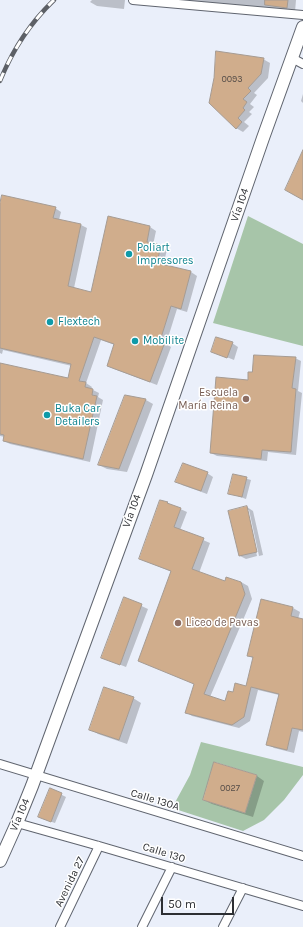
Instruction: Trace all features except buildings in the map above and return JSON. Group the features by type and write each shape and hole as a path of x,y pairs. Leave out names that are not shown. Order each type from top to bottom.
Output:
{"main road":[{"name":"Vía 104","path":"297,61 303,27"},
{"name":"Vía 104","path":"0,861 36,775 146,475 257,157 297,61 303,41"}],"street":[{"path":"133,0 303,15"},
{"name":"Calle 130A","path":"0,764 303,856"},
{"name":"Calle 130","path":"17,823 303,906"},
{"name":"Avenida 27","path":"60,927 100,846"},
{"path":"142,927 172,867"},
{"path":"224,927 243,888"}],"green space":[{"path":"248,216 303,244 303,346 213,323"},
{"path":"201,742 303,767 303,775 284,800 264,820 243,831 172,808 190,775","holes":["215,762 257,775 245,813 203,800"]}],"railway":[{"path":"0,81 16,48 30,27 54,0"}],"place":[{"name":"Poliart Impresores","path":"129,254"},
{"name":"Flextech","path":"50,322"},
{"name":"Mobilite","path":"135,341"},
{"name":"Escuela María Reina","path":"246,399"},
{"name":"Buka Car Detailers","path":"47,415"},
{"name":"Liceo de Pavas","path":"178,623"}]}
